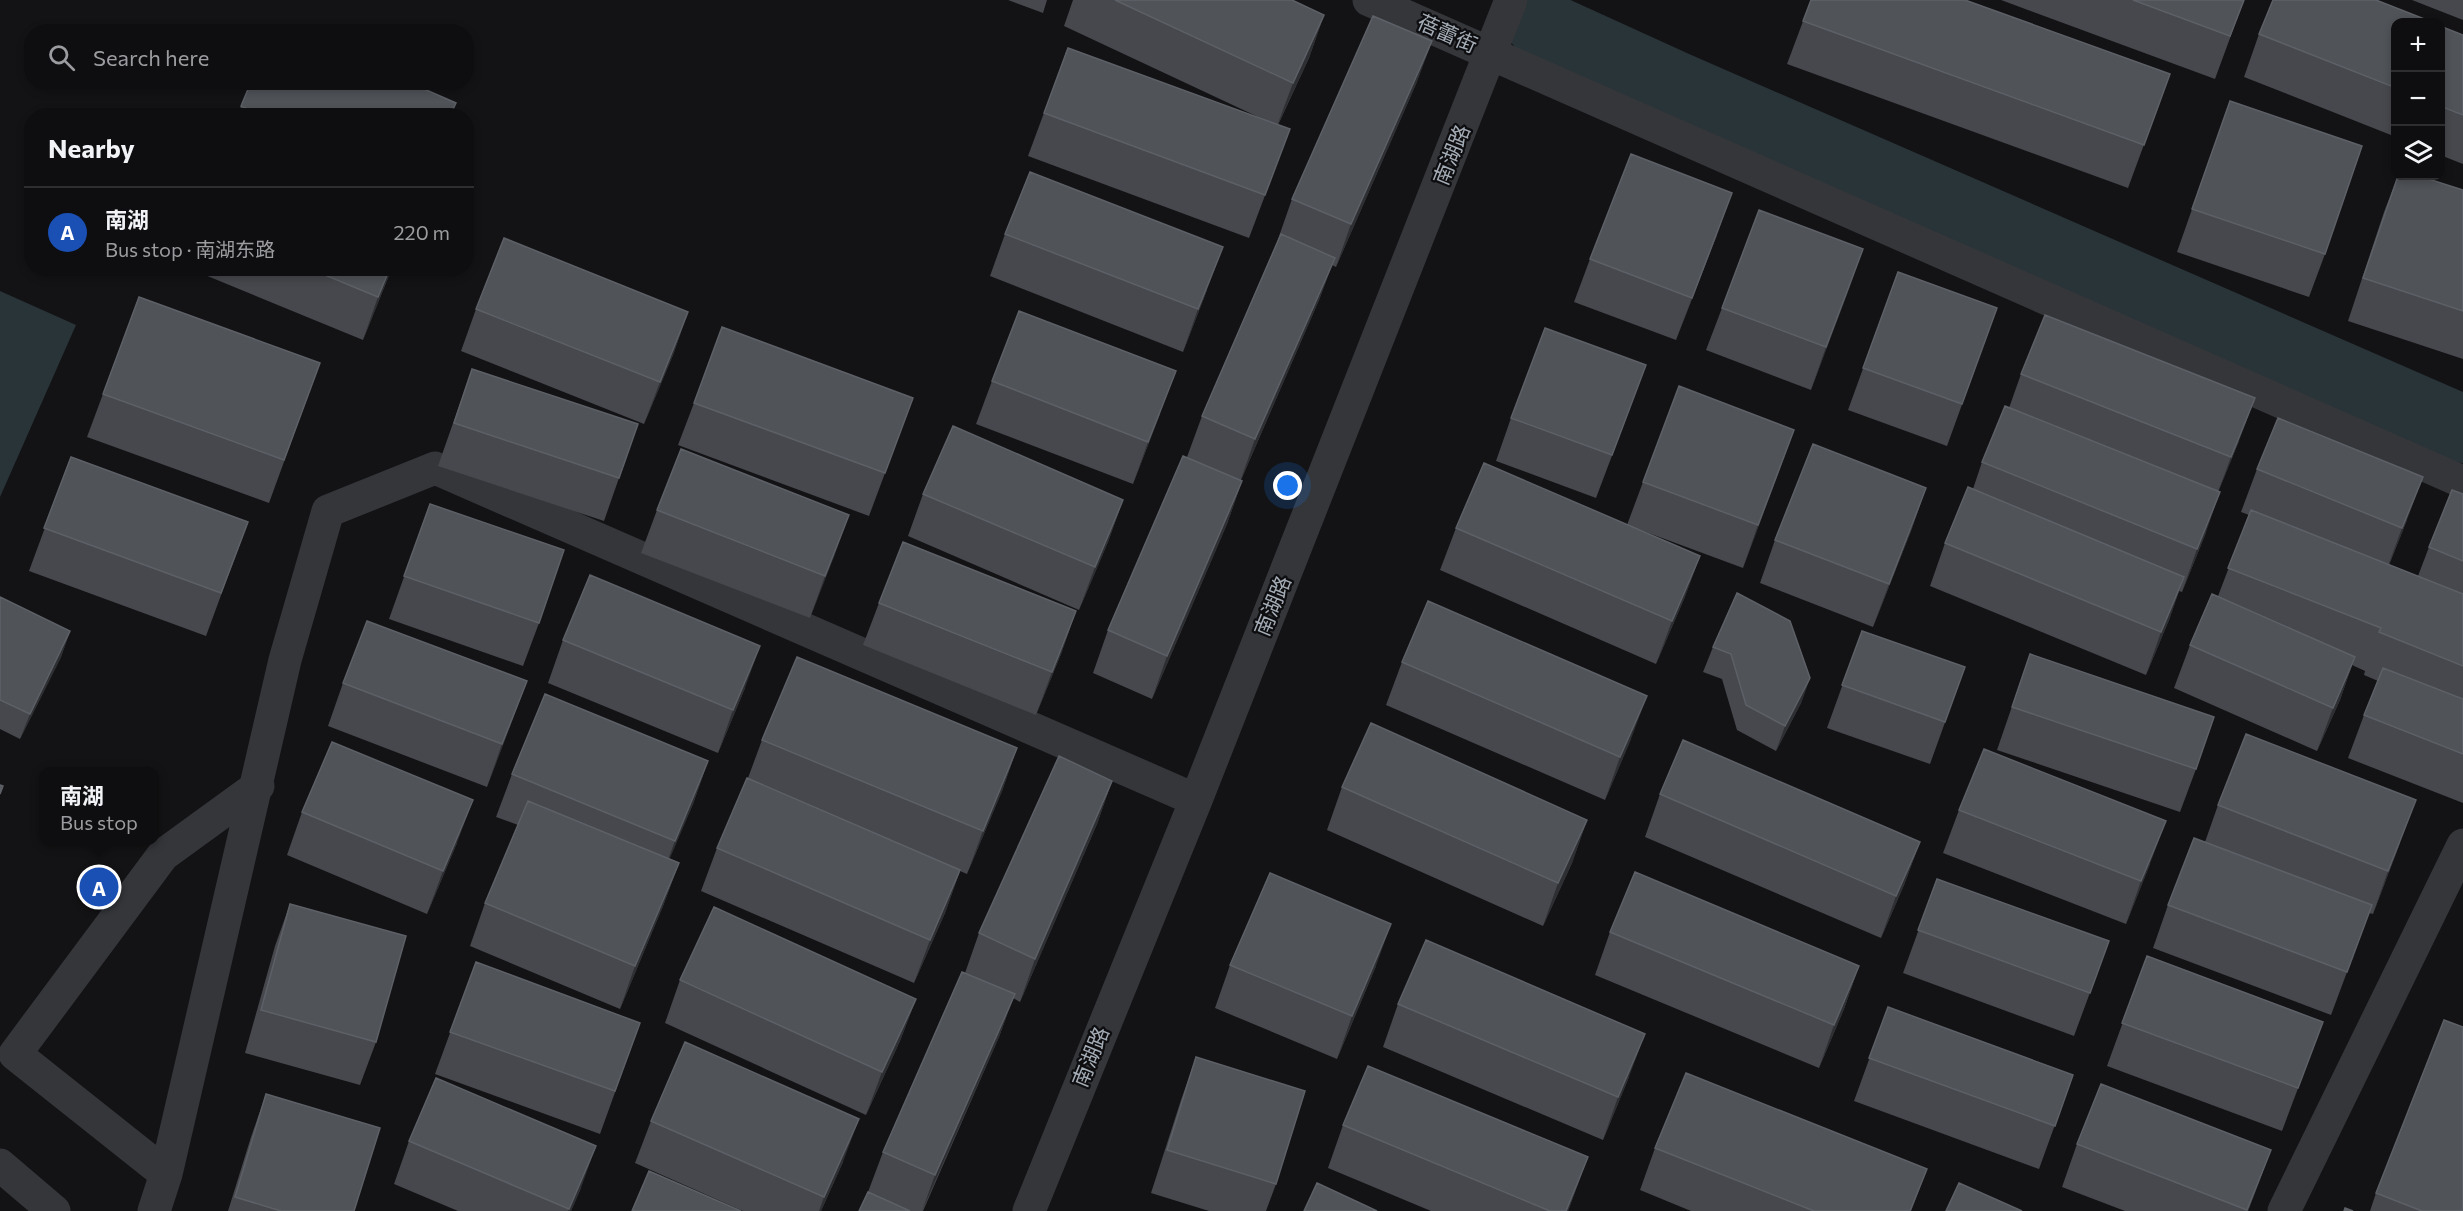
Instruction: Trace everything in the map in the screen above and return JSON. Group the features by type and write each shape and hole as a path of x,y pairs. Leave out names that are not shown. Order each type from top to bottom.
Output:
{"street":[{"name":"蓓蕾街","path":"1370,0 2463,482"},
{"name":"南湖路","path":"1029,1211 1196,800 1492,54 1511,0"},
{"path":"154,1211 166,1174 258,786 285,660 328,511 435,468 1196,800"},
{"path":"166,1174 15,1054 163,855 258,786"},
{"path":"2284,1211 2463,845"},
{"path":"0,1165 54,1211"}],"shaded area":[{"path":"0,291 76,325 0,497"}],"building":[{"path":"1115,0 1292,0 1324,15 1293,83"},
{"path":"1811,0 1965,0 2170,74 2144,145 1803,21"},
{"path":"2133,0 2244,0 2230,36"},
{"path":"2273,0 2376,0 2422,18 2391,18 2391,86 2259,34"},
{"path":"1373,16 1432,41 1351,224 1292,199"},
{"path":"2445,28 2463,35 2463,115 2445,108"},
{"path":"1068,48 1290,129 1265,195 1044,113"},
{"path":"248,90 426,90 456,103 454,108 246,108 241,106"},
{"path":"2230,101 2362,146 2325,254 2192,209"},
{"path":"1631,154 1732,193 1692,298 1590,259"},
{"path":"1030,172 1223,247 1198,309 1005,234"},
{"path":"2397,180 2432,180 2463,190 2463,311 2363,278"},
{"path":"1759,210 1863,249 1826,347 1722,308"},
{"path":"1281,234 1335,258 1255,439 1202,416"},
{"path":"504,238 688,312 660,382 476,309"},
{"path":"1898,272 1997,308 1962,404 1863,368"},
{"path":"327,276 387,276 378,297"},
{"path":"139,297 320,363 284,460 103,394"},
{"path":"1019,311 1176,371 1148,442 992,381"},
{"path":"2045,315 2255,398 2231,457 2021,374"},
{"path":"722,327 913,398 885,473 694,403"},
{"path":"1545,328 1646,365 1612,455 1511,418"},
{"path":"472,369 638,424 619,478 454,423"},
{"path":"1679,386 1794,430 1758,525 1643,482"},
{"path":"2005,406 2220,492 2197,549 1982,462"},
{"path":"2278,418 2423,477 2402,528 2257,469"},
{"path":"953,426 1123,500 1095,567 923,494"},
{"path":"1813,444 1926,488 1889,584 1775,540"},
{"path":"681,449 849,515 825,576 657,510"},
{"path":"1183,456 1242,481 1167,656 1108,630"},
{"path":"71,457 248,522 221,593 44,528"},
{"path":"1484,463 1700,556 1672,621 1456,528"},
{"path":"1968,487 2184,577 2161,632 1945,543"},
{"path":"2452,490 2463,494 2463,561 2429,547"},
{"path":"430,504 564,550 539,623 404,576"},
{"path":"2251,510 2463,594 2463,666 2379,632 2381,628 2228,568"},
{"path":"903,542 1076,611 1052,672 879,603"},
{"path":"590,575 760,646 733,710 563,640"},
{"path":"1737,593 1790,621 1810,678 1785,726 1746,705 1731,654 1713,647"},
{"path":"2212,594 2355,657 2333,708 2190,645"},
{"path":"0,597 70,631 30,714 0,700"},
{"path":"1428,601 1647,696 1620,757 1402,662"},
{"path":"367,621 527,681 502,744 343,683"},
{"path":"1862,631 1965,667 1945,722 1842,685"},
{"path":"2030,654 2214,717 2196,769 2012,707"},
{"path":"797,657 1017,748 983,831 762,740"},
{"path":"2383,668 2463,699 2463,754 2364,715"},
{"path":"545,694 708,761 675,841 512,774"},
{"path":"1371,723 1587,820 1558,883 1342,787"},
{"path":"2246,734 2416,800 2388,871 2218,805"},
{"path":"1683,740 1920,842 1896,896 1660,794"},
{"path":"332,742 473,800 443,871 302,812"},
{"path":"1984,749 2166,821 2141,881 1959,810"},
{"path":"1059,756 1112,781 1035,959 979,933"},
{"path":"747,778 960,870 930,940 717,848"},
{"path":"528,801 679,863 635,966 485,903"},
{"path":"2194,838 2372,905 2347,972 2168,905"},
{"path":"1635,872 1859,966 1834,1025 1610,932"},
{"path":"1270,873 1391,924 1352,1016 1230,965"},
{"path":"1937,879 2109,941 2090,993 1918,930"},
{"path":"290,904 406,936 376,1042 261,1010"},
{"path":"714,907 916,999 882,1072 680,980"},
{"path":"1426,940 1645,1034 1618,1097 1398,1004"},
{"path":"2147,956 2323,1022 2298,1088 2122,1023"},
{"path":"476,962 640,1023 615,1091 450,1032"},
{"path":"962,972 1015,994 935,1175 883,1152"},
{"path":"1888,1007 2073,1075 2055,1126 1869,1058"},
{"path":"2444,1020 2463,1027 2463,1211 2422,1211 2376,1193"},
{"path":"685,1042 859,1119 824,1197 651,1121"},
{"path":"1196,1057 1305,1091 1276,1184 1167,1150"},
{"path":"1368,1066 1588,1157 1566,1211 1550,1211 1343,1125"},
{"path":"1686,1073 1927,1169 1910,1211 1814,1211 1655,1148"},
{"path":"436,1078 596,1146 569,1209 409,1141"},
{"path":"2101,1084 2271,1150 2247,1210 2077,1144"},
{"path":"266,1094 380,1128 354,1211 281,1211 235,1197"},
{"path":"649,1171 741,1211 632,1211"},
{"path":"1317,1183 1377,1211 1304,1211"},
{"path":"1959,1183 2022,1211 1946,1211"},
{"path":"868,1192 910,1211 859,1211"}],"waterway":[{"path":"1539,23 1675,85 2463,429"}],"place":[{"name":"南湖","path":"99,887"}]}
